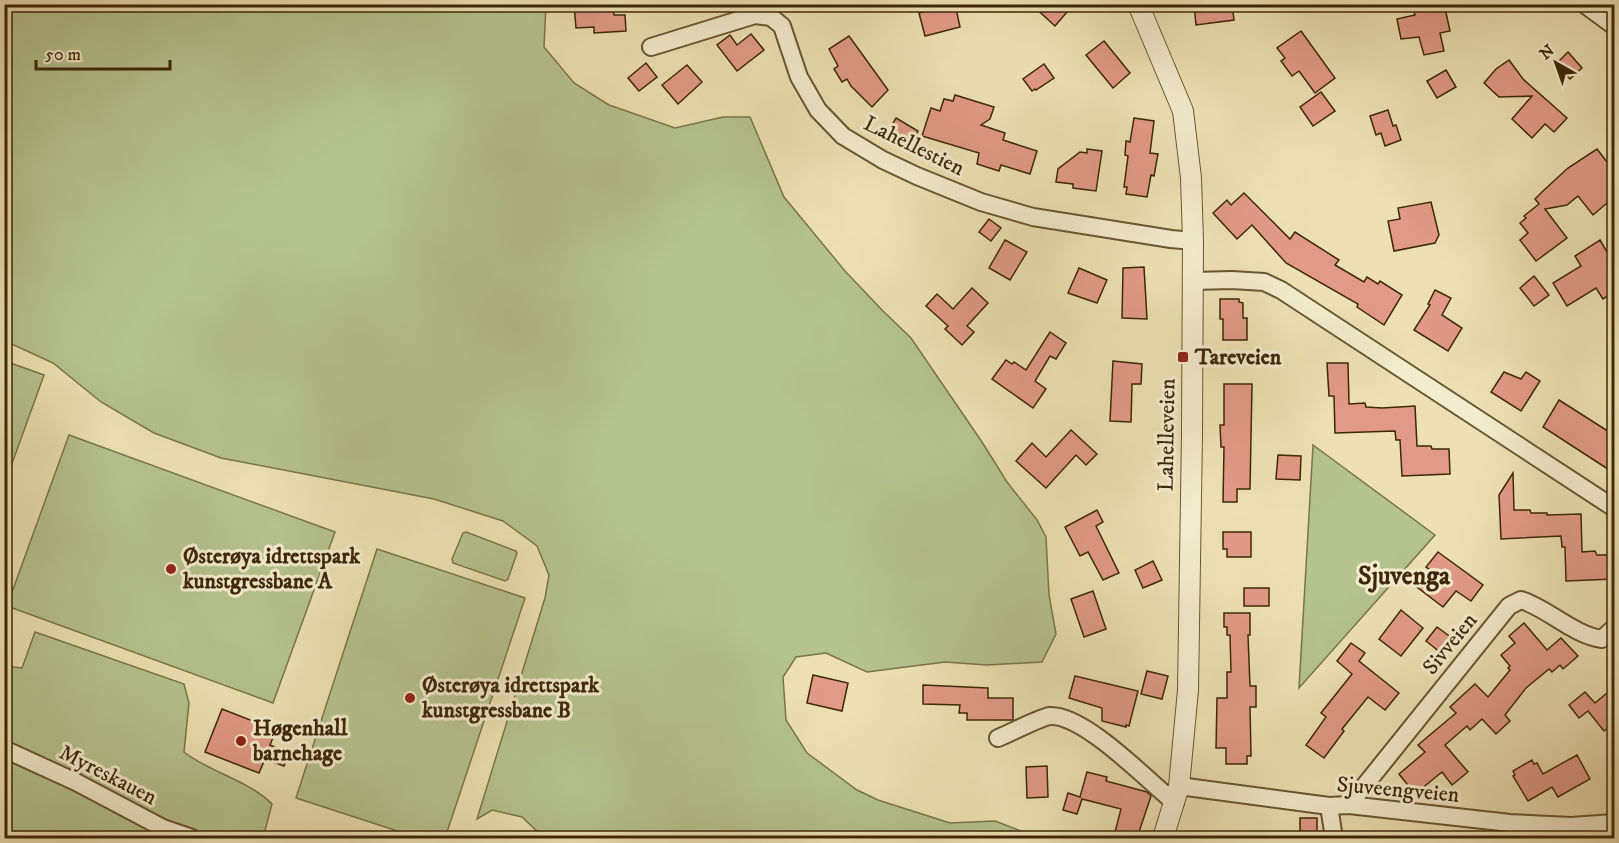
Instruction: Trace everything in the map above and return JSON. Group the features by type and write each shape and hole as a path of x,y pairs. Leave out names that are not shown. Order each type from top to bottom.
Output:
{"street":[{"name":"Lahelleveien","path":"1138,4 1184,111 1191,178 1193,241 1188,690 1177,795 1163,838"},
{"path":"1584,4 1614,26"},
{"name":"Lahellestien","path":"651,47 755,15 771,17 782,26 799,77 818,110 843,136 883,160 981,202 1033,217 1193,241"},
{"path":"1192,281 1264,282 1281,290 1614,508"},
{"name":"Sivveien","path":"1349,805 1509,606 1521,600 1536,604 1590,637 1602,639 1614,628"},
{"path":"998,738 1049,716 1069,721 1100,738 1177,795"},
{"name":"Myreskauen","path":"4,749 76,782 163,828 192,838"},
{"name":"Sjuveengveien","path":"1177,795 1329,806 1349,805 1510,823 1571,826 1614,823"},
{"path":"1329,806 1334,838"}],"green space":[{"path":"5,4 546,5 544,47 574,83 609,105 675,128 723,117 750,117 784,197 845,271 911,338 1007,482 1037,520 1046,537 1049,595 1056,634 1042,662 987,665 945,662 867,672 826,653 796,657 783,677 786,720 807,753 857,790 878,800 950,823 995,821 1024,832 1027,838 544,838 522,817 492,810 477,819 545,598 549,575 537,546 503,521 434,499 221,458 154,433 101,402 53,363 5,341"},
{"path":"4,361 44,375 5,483"},
{"name":"Østerøya idrettspark kunstgressbane A","path":"69,435 335,532 273,703 7,606"},
{"path":"1313,446 1435,535 1299,688"},
{"path":"466,532 516,551 508,579 505,581 453,563 452,559 463,533"},
{"name":"Østerøya idrettspark kunstgressbane B","path":"377,549 525,598 445,838 419,838 296,798"},
{"path":"35,632 184,684 189,703 184,752 252,789 272,804 263,838 5,838 5,666 22,668"}],"building":[{"path":"574,4 613,4 614,15 625,15 626,31 594,33 594,27 576,28"},
{"path":"955,4 960,27 925,36 919,13"},
{"path":"1031,4 1074,4 1055,26"},
{"path":"1194,4 1232,4 1234,20 1196,25"},
{"path":"1417,4 1432,4 1433,11 1445,8 1450,31 1440,33 1444,51 1424,55 1419,37 1401,39 1397,19 1415,15 1413,8 1417,7"},
{"path":"1301,31 1335,78 1315,93 1299,71 1292,76 1281,61 1285,58 1277,48"},
{"path":"751,34 764,50 737,71 717,45 730,35 737,45"},
{"path":"849,36 888,90 872,107 847,79 842,82 834,69 838,66 829,49"},
{"path":"1104,41 1130,73 1113,88 1086,55"},
{"path":"1568,52 1582,68 1570,79 1556,64"},
{"path":"1509,60 1523,79 1567,118 1554,132 1545,124 1532,138 1512,119 1532,96 1499,97 1484,83 1496,69"},
{"path":"646,63 657,77 639,91 628,78"},
{"path":"1044,64 1054,78 1032,91 1023,79"},
{"path":"687,65 702,82 678,104 662,85"},
{"path":"1446,70 1456,87 1437,98 1427,81"},
{"path":"1321,92 1335,111 1313,126 1300,107"},
{"path":"955,95 994,107 990,119 981,125 1005,133 1003,140 1037,151 1030,174 1001,165 999,171 977,164 979,153 922,136 931,108 940,111 944,99 953,101"},
{"path":"1388,110 1401,140 1385,146 1381,133 1376,135 1370,116"},
{"path":"896,118 918,131 908,148 886,136"},
{"path":"1134,118 1154,121 1150,153 1158,154 1147,197 1126,194 1127,187 1124,187 1128,156 1125,155 1126,141 1130,142"},
{"path":"1087,149 1102,151 1096,191 1073,188 1073,184 1056,182 1058,169 1080,152 1087,153"},
{"path":"1597,149 1614,171 1614,197 1593,215 1578,196 1567,205 1545,209 1567,238 1536,261 1520,240 1528,233 1520,223 1526,218 1524,216 1539,204 1535,199 1543,191 1568,168"},
{"path":"1244,193 1290,239 1295,232 1339,260 1335,265 1364,282 1367,277 1378,284 1380,281 1402,295 1384,325 1357,307 1358,304 1286,263 1252,225 1237,239 1213,213 1227,200 1231,205"},
{"path":"1431,202 1439,235 1435,243 1394,251 1388,221 1400,219 1398,208"},
{"path":"989,219 1001,228 991,241 979,232"},
{"path":"1005,240 1027,252 1010,280 989,268"},
{"path":"1600,240 1614,264 1614,292 1603,299 1596,288 1567,306 1553,283 1581,266 1575,256"},
{"path":"1144,267 1147,319 1122,318 1123,268"},
{"path":"1079,268 1107,280 1097,303 1068,293"},
{"path":"1534,276 1549,295 1534,306 1520,288"},
{"path":"972,288 988,303 967,326 974,332 962,345 945,329 948,326 926,306 937,294 953,309"},
{"path":"1435,290 1451,298 1442,315 1462,328 1448,351 1414,330 1430,305 1428,304"},
{"path":"1220,299 1239,299 1239,302 1243,303 1243,318 1247,318 1247,340 1223,340"},
{"path":"1050,332 1066,343 1056,359 1050,356 1035,381 1046,389 1033,408 992,379 1006,360 1026,370"},
{"path":"1113,361 1142,364 1141,384 1132,384 1131,422 1110,421"},
{"path":"1327,363 1348,363 1349,404 1365,403 1366,407 1382,408 1415,406 1417,446 1449,449 1450,474 1402,476 1400,440 1396,440 1395,431 1335,433 1334,396 1329,396"},
{"path":"1504,372 1521,379 1526,372 1540,381 1521,411 1491,392"},
{"path":"1224,384 1252,384 1250,489 1237,489 1237,502 1223,502 1224,447 1221,447 1220,425 1224,425"},
{"path":"1559,400 1614,435 1614,473 1543,427"},
{"path":"1071,430 1097,454 1086,465 1076,455 1046,488 1016,461 1032,443 1046,457"},
{"path":"1278,455 1301,456 1300,480 1276,479"},
{"path":"1513,473 1514,510 1530,510 1531,513 1547,513 1547,515 1581,514 1582,552 1595,551 1597,555 1613,555 1614,579 1566,581 1565,547 1562,547 1561,536 1501,539 1499,495"},
{"path":"1097,510 1103,522 1096,526 1119,573 1103,580 1088,552 1080,556 1065,527"},
{"path":"1223,532 1251,532 1251,557 1227,557 1227,549 1223,549"},
{"path":"1438,552 1483,585 1471,601 1456,591 1443,607 1417,587 1430,570 1426,567"},
{"path":"1153,561 1162,580 1143,588 1135,570"},
{"path":"1244,588 1269,588 1269,606 1244,606"},
{"path":"1093,591 1106,629 1084,637 1071,599"},
{"path":"1401,610 1423,628 1401,656 1379,639"},
{"path":"1224,613 1250,613 1250,635 1248,635 1250,686 1256,686 1256,707 1250,707 1251,756 1247,756 1247,764 1226,764 1226,748 1216,748 1217,698 1227,698 1227,672 1231,672 1230,635 1227,635 1227,627 1224,627"},
{"path":"1524,623 1547,650 1561,638 1578,656 1563,669 1560,665 1552,672 1549,669 1526,688 1505,715 1510,721 1496,734 1482,719 1470,730 1467,726 1445,745 1468,772 1452,785 1442,772 1415,794 1399,774 1425,752 1418,745 1456,713 1450,707 1475,684 1488,697 1510,670 1508,668 1510,666 1501,655 1515,643 1509,636"},
{"path":"1437,627 1452,638 1441,653 1426,641"},
{"path":"1351,643 1365,653 1359,661 1399,693 1385,710 1368,697 1342,729 1344,731 1324,758 1306,745 1326,717 1321,713 1352,674 1337,661"},
{"path":"1147,671 1168,676 1162,699 1141,694"},
{"path":"813,675 848,683 842,711 807,703"},
{"path":"1075,676 1138,691 1129,726 1102,721 1102,708 1069,698"},
{"path":"923,685 988,688 988,698 1013,698 1013,720 967,720 967,713 959,713 960,705 923,704"},
{"path":"1614,687 1614,723 1604,731 1588,711 1579,718 1569,705 1585,692 1595,703"},
{"path":"222,709 276,730 270,745 289,753 284,766 265,759 259,773 205,752"},
{"path":"1577,755 1590,779 1558,797 1552,787 1528,801 1513,776 1515,775 1513,771 1532,760 1534,764 1537,763 1543,774"},
{"path":"1047,766 1048,797 1027,798 1026,767"},
{"path":"1087,772 1107,777 1106,781 1147,792 1151,796 1137,838 1115,832 1121,809 1082,799 1077,814 1063,810 1068,793 1080,797"},
{"path":"1300,818 1317,818 1317,838 1300,838"}],"place":[{"name":"Tareveien","path":"1183,357"},
{"name":"Østerøya idrettspark kunstgressbane A","path":"171,569"},
{"name":"Østerøya idrettspark kunstgressbane B","path":"410,698"},
{"name":"Høgenhall barnehage","path":"241,741"}],"district":[{"name":"Sjuvenga","path":"1404,576"}]}
